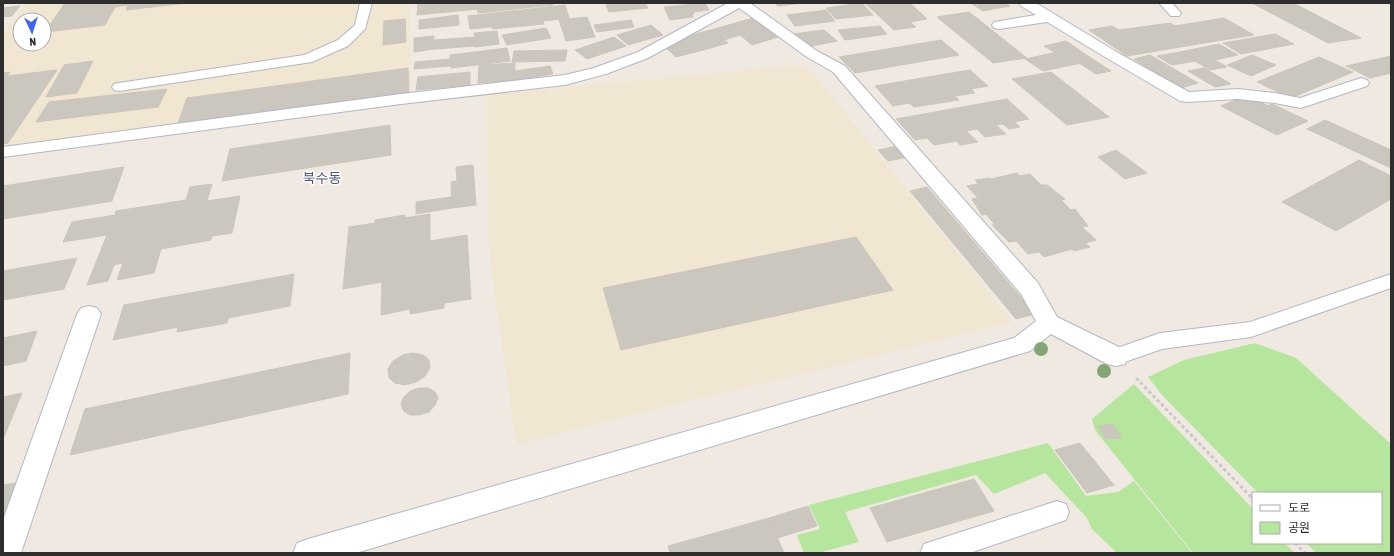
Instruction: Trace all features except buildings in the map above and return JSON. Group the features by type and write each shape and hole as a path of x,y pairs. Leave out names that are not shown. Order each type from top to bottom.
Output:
{"street":[{"path":"3,152 401,99 565,80 600,71 643,55 683,32 740,3 812,54 839,69 1030,290 1049,323 1116,357"},
{"path":"1026,3 1115,57 1186,97 1238,94 1275,98 1301,103 1361,83"},
{"path":"999,25 1049,17"},
{"path":"6,553 89,314"},
{"path":"308,553 1022,345 1049,323"}],"lane":[{"path":"119,87 307,59 344,43 361,26 366,3"},
{"path":"1165,3 1174,13"},
{"path":"1116,357 1160,341 1251,329 1391,281"},
{"path":"933,553 1058,512"}],"path":[{"path":"1116,357 1252,498"},
{"path":"1296,544 1305,553"}],"shaded area":[{"path":"27,3 410,3 411,95 3,149 3,34 12,22 12,52 52,52 52,12 20,12"},
{"path":"786,66 801,66 815,75 1012,322 516,444 488,243 487,95"}],"green space":[{"path":"1255,343 1296,358 1391,444 1391,553 1316,553 1307,544 1382,544 1382,492 1257,492 1162,395 1148,377 1184,360"},
{"path":"1134,384 1252,508 1252,544 1286,544 1295,553 1193,553 1095,430 1092,419"},
{"path":"1048,443 1086,496 1118,492 1134,481 1192,553 1117,553 1092,529 1087,518 1045,473 994,494 976,475 845,512 859,542 818,553 804,553 797,535 820,529 809,505"}],"district":[{"name":"북수동","path":"322,178"}]}
